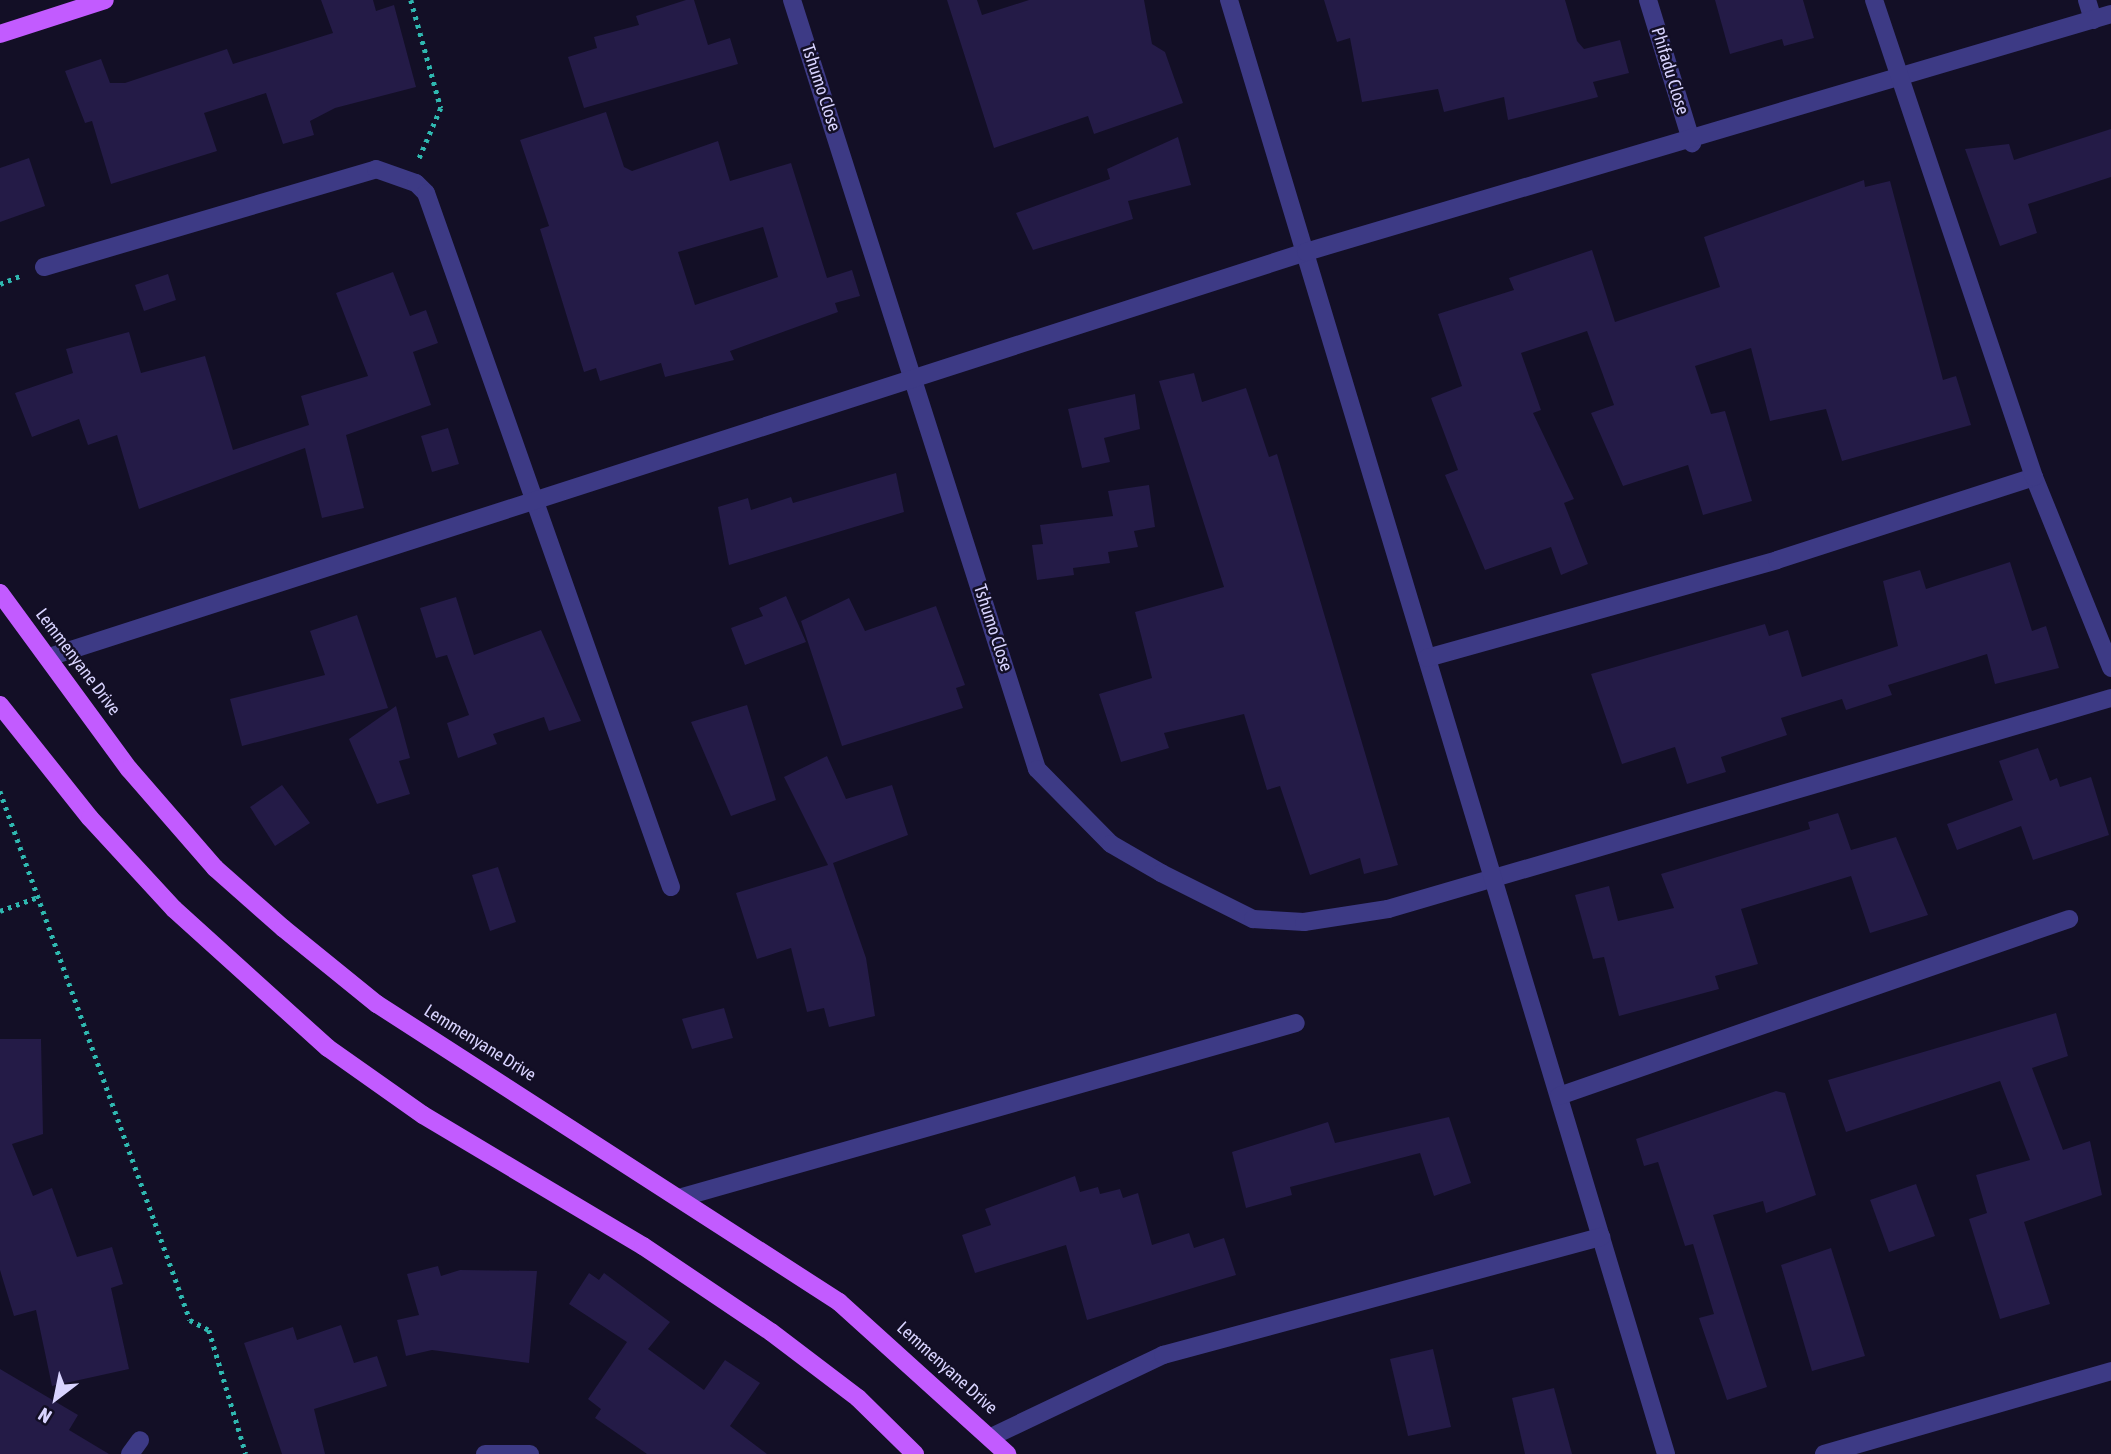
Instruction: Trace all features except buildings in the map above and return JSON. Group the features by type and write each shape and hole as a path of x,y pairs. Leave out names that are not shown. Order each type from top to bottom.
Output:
{"main road":[{"path":"0,34 105,0"},
{"name":"Lemmenyane Drive","path":"0,593 129,769 215,868 283,928 377,1004 839,1302 1007,1454"},
{"path":"0,705 90,818 174,909 328,1048 422,1115 643,1246 771,1332 858,1398 915,1454"}],"street":[{"name":"Tshumo Close","path":"792,0 1037,769 1083,819 1161,873 1253,919 1304,922 1388,909 2111,698"},
{"path":"1229,0 1666,1454"},
{"name":"Phifadu Close","path":"1648,0 1692,143"},
{"path":"1874,0 2034,477 2111,668"},
{"path":"2088,0 2093,20"},
{"path":"48,657 534,497 914,381 1306,252 1692,143 2111,14"},
{"path":"44,267 376,169 410,179 426,193 671,887"},
{"path":"1427,658 1777,560 2034,477"},
{"path":"1559,1096 2069,919"},
{"path":"680,1198 1296,1023"},
{"path":"991,1437 1163,1355 1601,1237"},
{"path":"1824,1454 2111,1371"},
{"path":"485,1454 530,1454"}],"path":[{"path":"410,179 441,108 411,0"},
{"path":"0,791 190,1320 209,1330 246,1454"},
{"path":"0,911 38,897"}]}
